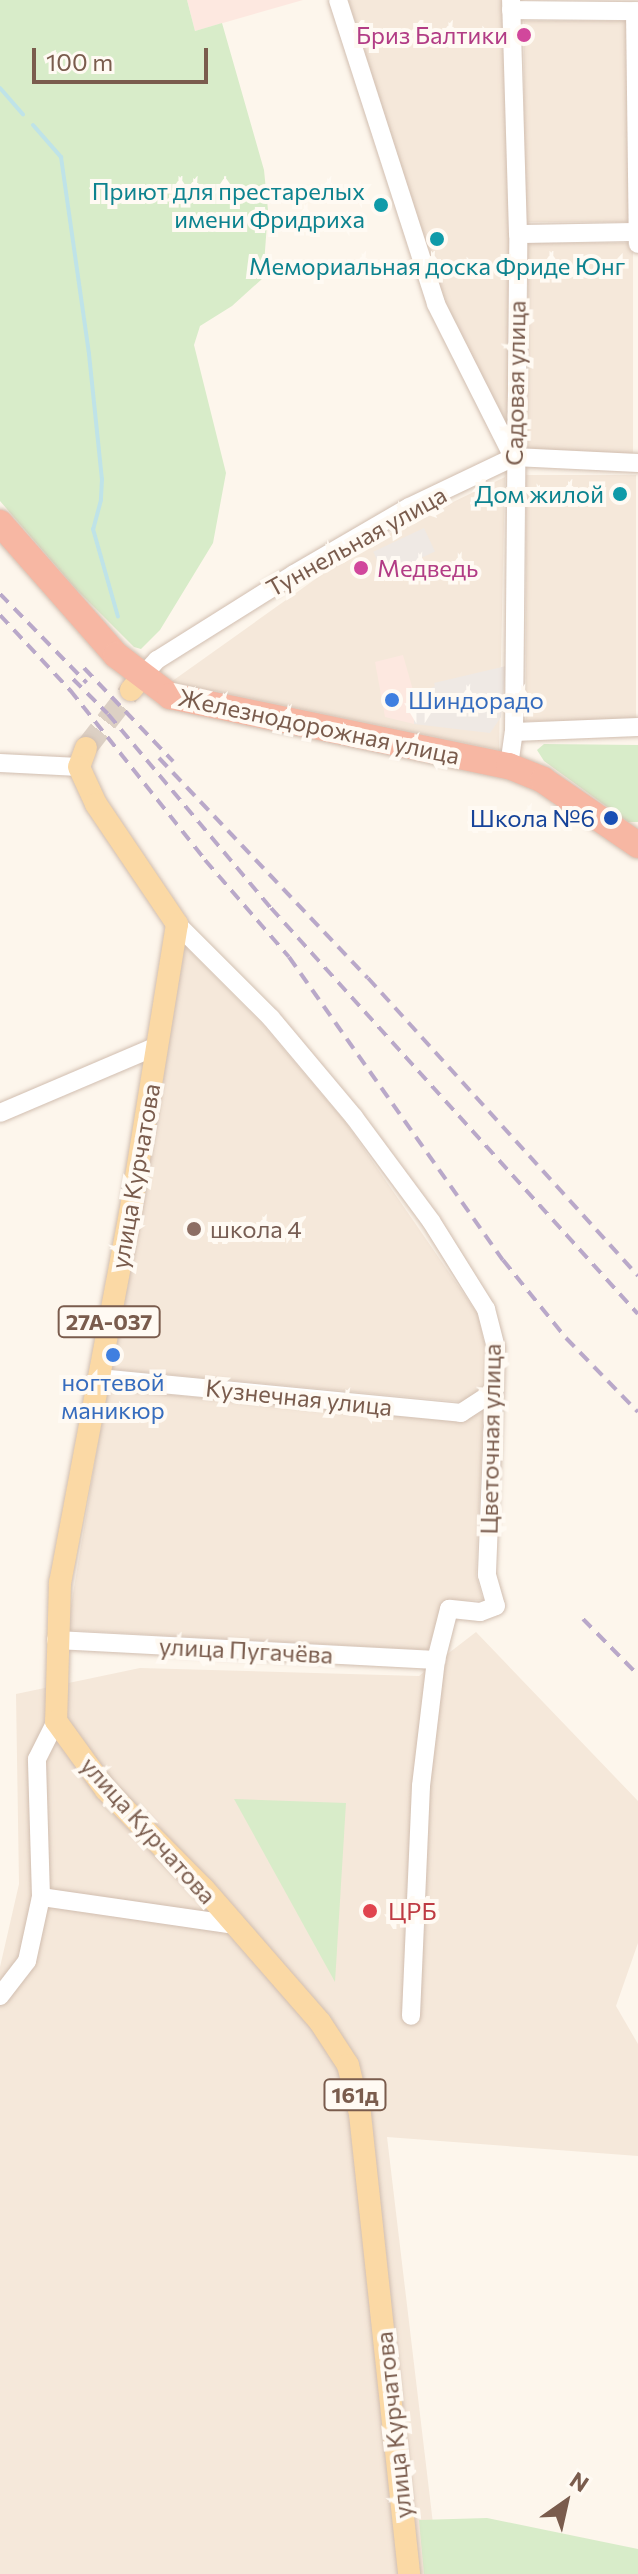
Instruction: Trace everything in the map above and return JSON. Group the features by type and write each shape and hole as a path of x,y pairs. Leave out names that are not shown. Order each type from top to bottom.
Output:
{"highway":[{"name":"Железнодорожная улица","path":"0,523 136,684 193,704 331,727 509,766 543,780 638,845"}],"main road":[{"path":"83,757 96,804 177,924"},
{"name":"улица Курчатова","path":"177,924 99,1378 60,1582 56,1721 106,1790 235,1925 320,2022 348,2065 360,2114 409,2574"}],"street":[{"path":"338,0 436,304 514,457"},
{"path":"511,5 637,11 638,244"},
{"name":"Садовая улица","path":"509,766 514,732 518,234 511,5"},
{"path":"518,234 638,232"},
{"name":"Туннельная улица","path":"136,684 157,660 294,574 409,507 514,457 638,463"},
{"path":"514,732 638,727"},
{"path":"0,763 83,757"},
{"name":"Цветочная улица","path":"177,924 271,1018 354,1117 431,1221 486,1309 496,1348 487,1575 496,1606 480,1612 449,1609 436,1660 421,1786 411,2016"},
{"path":"0,1113 157,1046"},
{"name":"Кузнечная улица","path":"99,1378 461,1413 493,1392"},
{"name":"улица Пугачёва","path":"56,1640 436,1660"},
{"path":"0,1996 27,1961 41,1897 37,1759 56,1721"},
{"path":"41,1897 235,1925"}],"shaded area":[{"path":"187,0 303,0 195,31"},
{"path":"348,0 504,0 512,234 507,424 444,302"},
{"path":"524,21 631,21 631,222 524,222"},
{"path":"528,243 633,243 633,455 528,455"},
{"path":"526,475 636,475 636,721 526,721"},
{"path":"505,477 499,750 171,682 338,563 405,525"},
{"path":"424,528 435,552 384,575 373,552"},
{"path":"403,655 417,704 414,724 385,717 375,662"},
{"path":"506,666 501,717 490,733 414,724 414,696 435,686 434,683"},
{"path":"184,945 263,1025 346,1123 477,1313 486,1349 476,1575 483,1600 443,1601 428,1650 67,1630 107,1389 460,1422 462,1402 111,1369"},
{"path":"476,1632 638,1801 638,1943 616,2006 638,2044 638,2156 387,2137 439,2574 0,2574 0,1967 19,1884 16,1694 140,1668 419,1676"}],"green space":[{"path":"0,0 187,0 195,31 222,23 264,170 268,210 263,278 232,306 200,326 194,345 226,473 213,543 160,630 141,649 134,647 75,588 0,501"},
{"path":"544,744 638,745 638,822 628,822 544,761 537,750"},
{"path":"234,1799 346,1803 335,1982"},
{"path":"487,2518 638,2549 638,2574 424,2574 419,2520"}],"waterway":[{"path":"0,88 23,114"},
{"path":"33,125 61,157 89,354 102,479 101,500 93,529 118,617"}],"tunnel":[{"path":"86,748 131,690"}],"railway":[{"path":"0,594 87,683"},
{"path":"0,615 70,690 205,860 289,957 503,1260 566,1338 638,1412"},
{"path":"84,668 173,761"},
{"path":"73,679 108,714 271,908 638,1314"},
{"path":"159,758 368,978 638,1276"},
{"path":"583,1619 638,1675"}],"place":[{"name":"Бриз Балтики","path":"524,35"},
{"name":"Приют для престарелых имени Фридриха","path":"381,205"},
{"name":"Мемориальная доска Фриде Юнг","path":"437,239"},
{"name":"Дом жилой","path":"620,494"},
{"name":"Медведь","path":"361,568"},
{"name":"Шиндорадо","path":"392,700"},
{"name":"Школа №6","path":"611,818"},
{"name":"школа 4","path":"194,1229"},
{"name":"ногтевой маникюр","path":"113,1355"},
{"name":"ЦРБ","path":"370,1911"}]}
